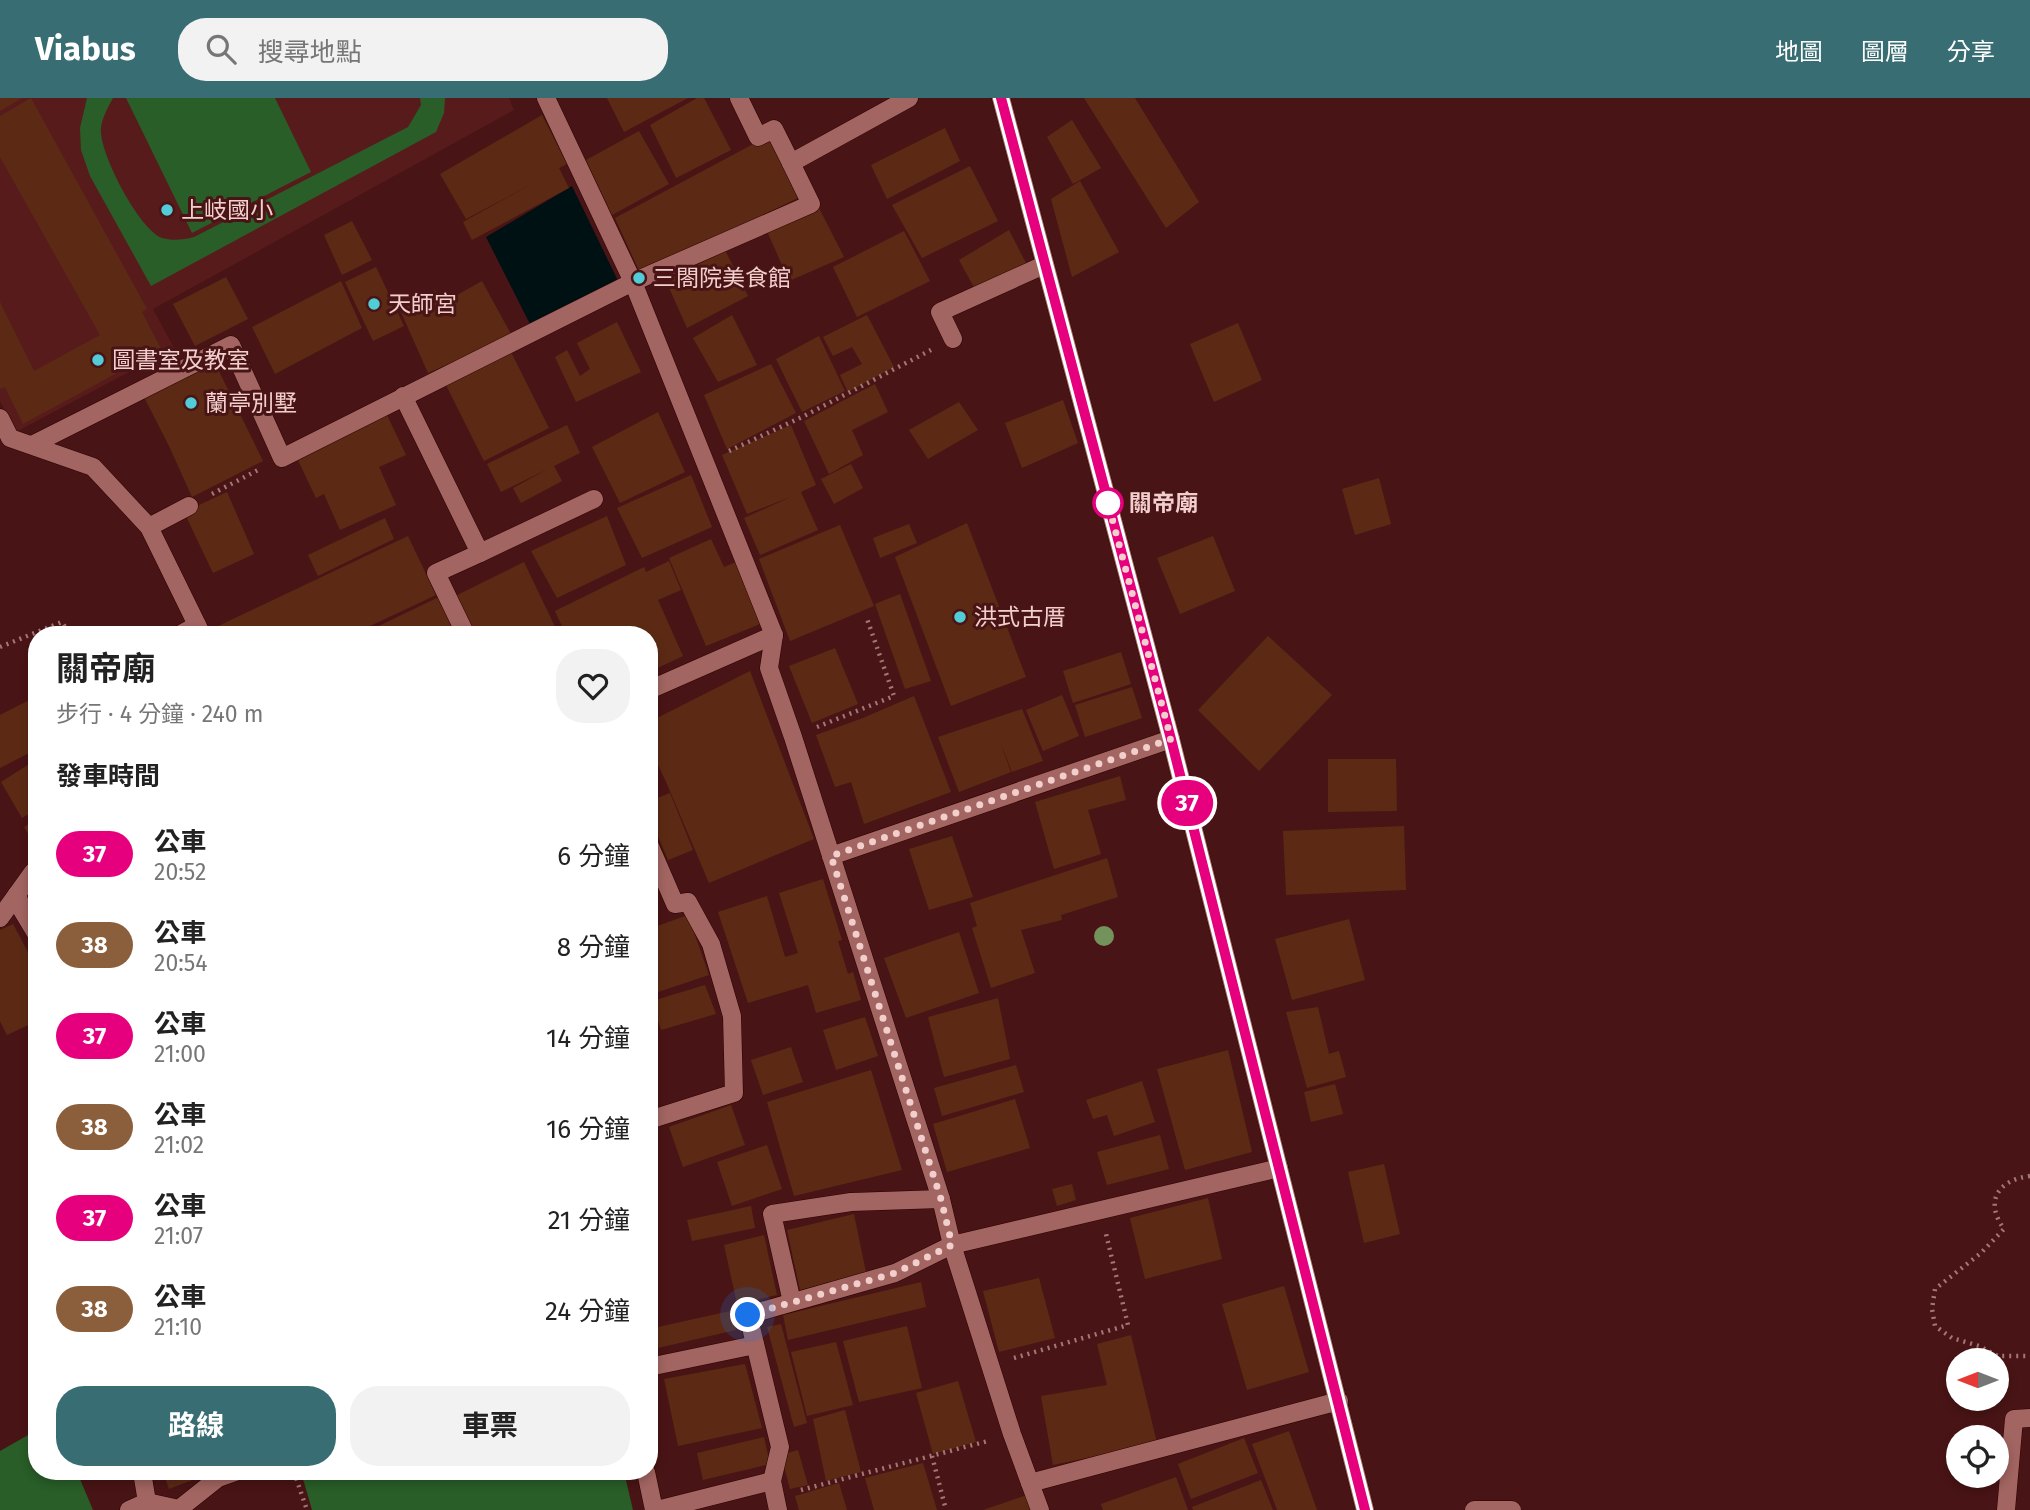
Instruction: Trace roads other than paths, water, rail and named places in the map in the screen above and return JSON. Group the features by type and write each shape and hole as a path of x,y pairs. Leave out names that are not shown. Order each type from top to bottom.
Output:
{"street":[{"path":"546,98 633,282 774,635 769,668 941,1199 952,1245 1012,1434 1040,1510"},
{"path":"32,445 231,345 282,458 633,282 811,204 775,129 758,137 739,98"},
{"path":"791,163 909,98"},
{"path":"1001,98 1171,739 1365,1510"},
{"path":"953,339 940,312 1044,265"},
{"path":"402,396 480,553"},
{"path":"0,418 10,438 93,467 149,527 198,626"},
{"path":"462,626 436,573 594,499"},
{"path":"149,527 189,506"},
{"path":"658,686 774,635"},
{"path":"831,856 1171,739"},
{"path":"658,865 675,904 688,902 711,944 732,1016 734,1093 658,1117"},
{"path":"0,918 28,879"},
{"path":"17,894 28,920"},
{"path":"648,1480 655,1510 775,1496 779,1447 748,1315 895,1273 952,1245 1279,1168"},
{"path":"792,1302 772,1214 850,1202 941,1199"},
{"path":"658,1365 755,1345"},
{"path":"1030,1483 1339,1401"},
{"path":"2006,1510 2014,1419 2030,1418"},
{"path":"143,1480 147,1502"},
{"path":"130,1510 147,1502 179,1509 215,1480"},
{"path":"1475,1510 1512,1510"}],"place":[{"name":"上岐國小","path":"167,210"},
{"name":"三閤院美食館","path":"639,278"},
{"name":"天師宮","path":"374,304"},
{"name":"圖書室及教室","path":"98,360"},
{"name":"蘭亭別墅","path":"191,403"},
{"name":"關帝廟","path":"1108,503"},
{"name":"洪式古厝","path":"960,617"}]}
